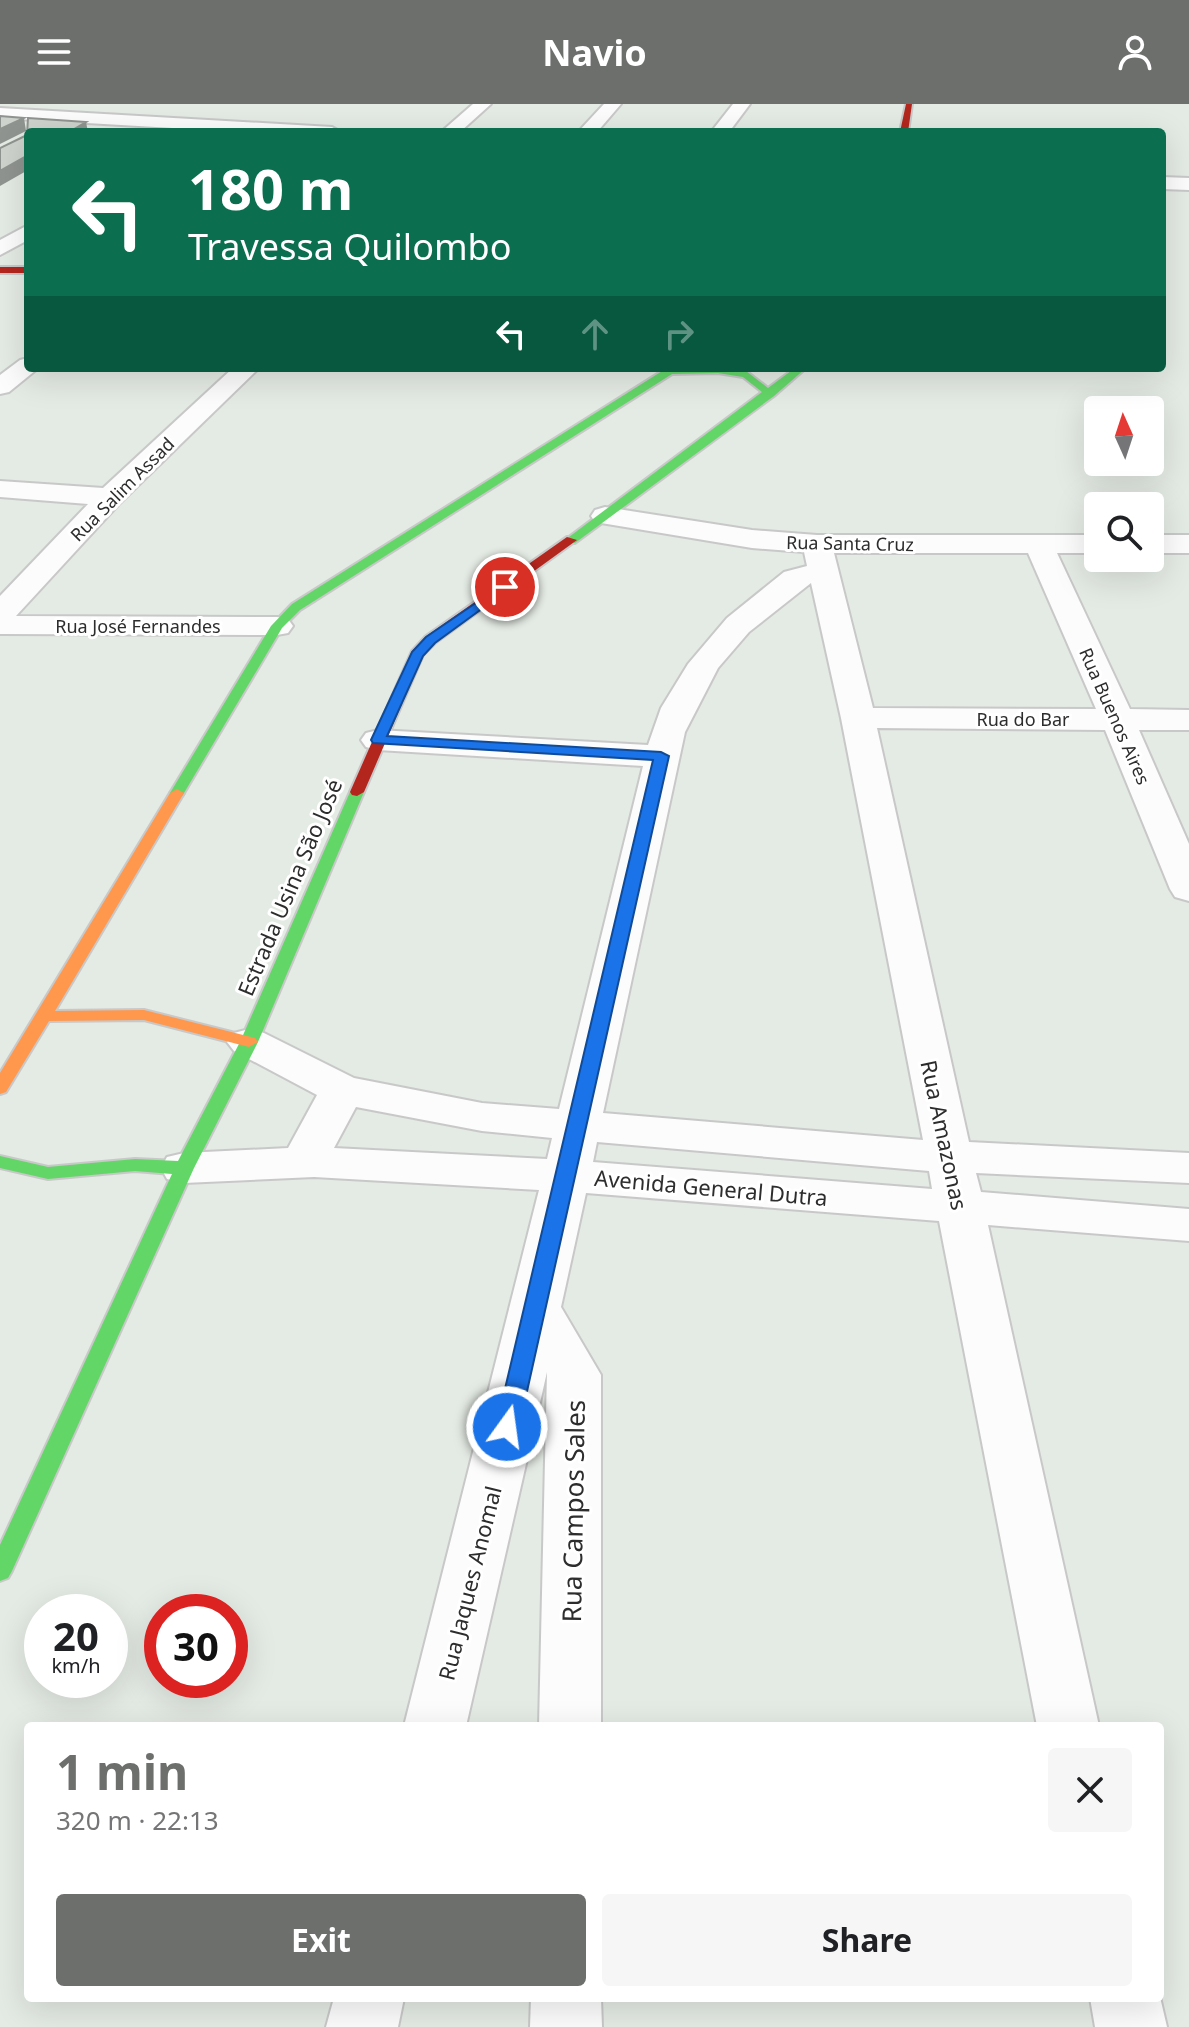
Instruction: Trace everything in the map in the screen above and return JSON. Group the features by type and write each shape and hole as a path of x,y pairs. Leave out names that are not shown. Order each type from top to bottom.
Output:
{"main road":[{"path":"905,128 909,104"},
{"path":"0,270 24,270"},
{"path":"0,1088 277,626 296,607 665,372"},
{"path":"732,372 746,374 770,394"},
{"name":"Estrada Usina São José","path":"0,1571 184,1168 249,1042 417,654 430,640 605,516 796,372"},
{"path":"45,1016 144,1015 249,1042"},
{"path":"0,1162 14,1168 52,1175 132,1165 184,1168"}],"street":[{"path":"76,117 100,104"},
{"path":"455,128 483,104"},
{"path":"591,128 613,104"},
{"path":"723,128 742,104"},
{"path":"0,113 189,128 216,111"},
{"path":"321,128 339,113"},
{"path":"1166,183 1189,184"},
{"path":"0,249 24,234"},
{"path":"0,387 24,368"},
{"name":"Rua Salim Assad","path":"0,614 110,497 243,372"},
{"path":"0,489 110,497"},
{"name":"Rua Santa Cruz","path":"605,516 752,539 820,558 1084,544"},
{"path":"1164,544 1189,544"},
{"name":"Rua Buenos Aires","path":"1039,545 1118,720 1189,889"},
{"name":"Rua Amazonas","path":"820,558 858,718 1067,1722"},
{"name":"Rua Jaques Anomal","path":"436,1722 536,1307 661,756 678,708 704,664 720,644 820,558"},
{"name":"Rua José Fernandes","path":"0,625 277,626"},
{"name":"Rua do Bar","path":"858,718 1189,720"},
{"path":"378,740 661,756"},
{"path":"249,1042 342,1090 482,1117 949,1156 1189,1168"},
{"path":"303,1163 342,1090"},
{"name":"Avenida General Dutra","path":"184,1168 303,1163 566,1176 1189,1225"},
{"name":"Rua Campos Sales","path":"536,1307 575,1375 570,1722"},
{"path":"362,2027 368,2002"},
{"path":"566,2002 566,2027"},
{"path":"1126,2002 1131,2027"}],"building":[{"path":"0,116 24,118 0,129"},
{"path":"28,118 86,122 76,128 27,128"},
{"path":"24,136 24,157 0,171 0,148"}],"traffic: fast":[{"path":"177,793 277,626 296,607 668,372"},
{"path":"732,372 746,374 770,394"},
{"path":"571,540 796,372"},
{"path":"0,1571 184,1168 249,1042 357,792"},
{"path":"0,1162 48,1173 135,1165 184,1168"}],"traffic: slow":[{"path":"0,1088 177,793"},
{"path":"45,1016 144,1015 249,1042"}],"traffic: jam":[{"path":"905,128 909,104"},
{"path":"0,270 24,270"},
{"path":"357,792 417,654 430,640 571,540"}],"route":[{"path":"505,587 430,640 417,654 378,740 661,756 507,1427"}]}
